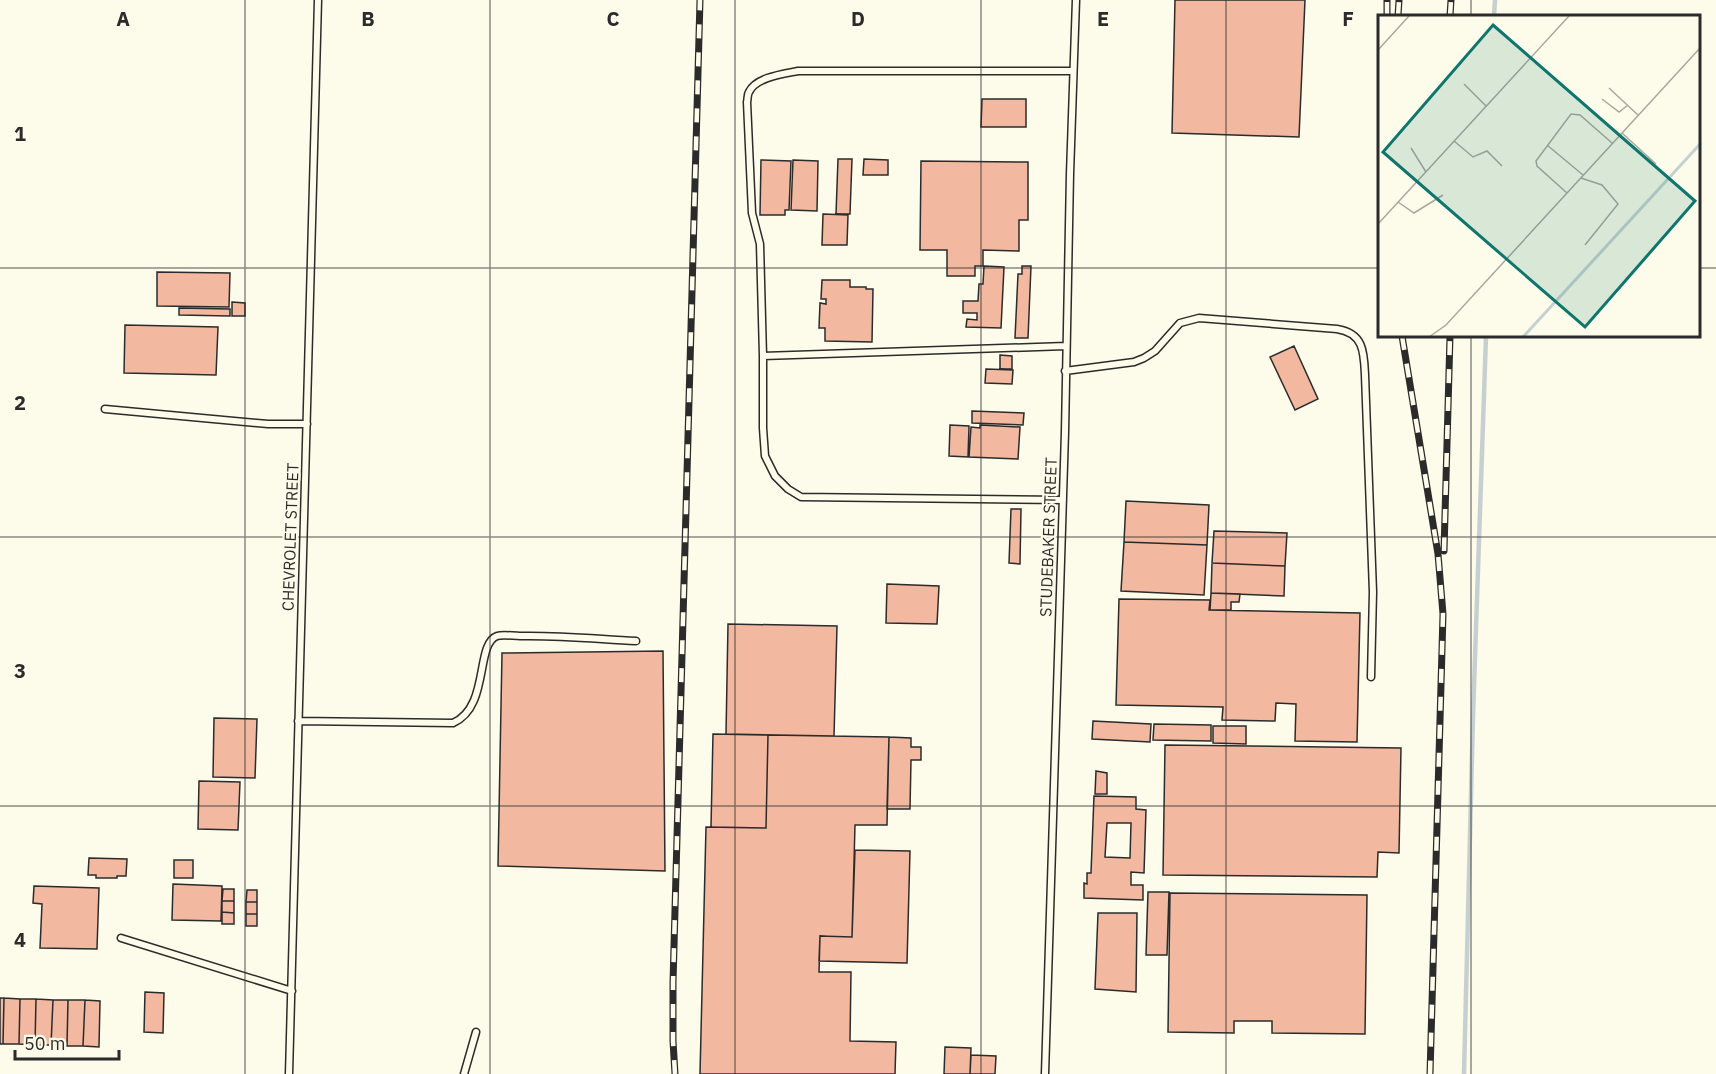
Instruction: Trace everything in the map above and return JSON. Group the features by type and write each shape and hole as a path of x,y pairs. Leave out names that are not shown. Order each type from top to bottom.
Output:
{"lane":[{"name":"CHEVROLET STREET","path":"289,1074 318,0"},
{"name":"STUDEBAKER STREET","path":"1046,1074 1076,0"},
{"path":"1063,500 801,497 788,489 775,476 765,456 760,244 752,213 747,102 749,91 758,83 772,76 798,71 1073,71"},
{"path":"1065,371 1134,362 1155,351 1180,323 1199,318 1337,329 1350,332 1355,336 1364,354 1365,375 1373,592 1371,677"},
{"path":"763,356 1066,346"},
{"path":"105,409 268,424 307,424"},
{"path":"298,721 453,723 463,718 471,708 480,685 486,650 490,641 497,636 636,641"},
{"path":"121,938 292,992"},
{"path":"464,1074 476,1032"}],"building":[{"path":"1175,0 1305,0 1299,137 1172,133"},
{"path":"982,99 1026,99 1026,127 981,127"},
{"path":"838,159 852,159 850,214 836,214"},
{"path":"864,159 888,160 888,175 863,175"},
{"path":"761,160 791,161 789,210 785,210 785,215 760,215"},
{"path":"793,160 818,161 817,211 791,210"},
{"path":"921,161 1028,162 1028,220 1019,220 1019,251 983,250 983,266 975,266 975,276 947,276 947,250 920,250"},
{"path":"823,214 848,215 847,245 822,245"},
{"path":"984,266 1004,267 1001,328 966,327 967,319 977,320 977,313 963,313 963,301 978,301 979,284 983,284"},
{"path":"1022,266 1031,266 1028,338 1015,338 1018,274 1022,274"},
{"path":"157,272 230,273 229,307 157,306"},
{"path":"822,280 850,280 850,287 873,289 872,342 825,341 825,328 819,328 820,303 826,304 826,299 821,299"},
{"path":"232,302 245,303 245,316 232,316"},
{"path":"179,308 230,309 230,316 179,315"},
{"path":"125,325 218,327 216,375 124,373"},
{"path":"1294,346 1318,399 1295,410 1270,357"},
{"path":"1000,355 1012,356 1012,369 1000,369"},
{"path":"986,369 1013,370 1012,384 985,383"},
{"path":"972,411 1024,413 1023,425 972,423"},
{"path":"950,425 969,426 968,457 949,456"},
{"path":"980,425 1020,427 1018,459 969,457 971,427 980,428"},
{"path":"1126,501 1209,505 1207,545 1124,542"},
{"path":"1011,509 1021,509 1020,564 1009,563"},
{"path":"1214,531 1287,533 1285,566 1212,563"},
{"path":"1124,542 1207,545 1204,595 1121,591"},
{"path":"1212,563 1285,566 1284,596 1211,593"},
{"path":"887,584 939,586 937,624 886,623"},
{"path":"1211,593 1240,594 1239,602 1231,602 1231,610 1210,610"},
{"path":"1119,599 1210,600 1209,610 1360,613 1357,742 1295,741 1296,704 1276,703 1275,721 1222,720 1223,707 1116,705"},
{"path":"728,624 837,626 834,736 726,734"},
{"path":"663,651 665,871 498,866 502,653"},
{"path":"214,718 257,719 255,778 213,777"},
{"path":"1093,721 1151,724 1150,742 1092,739"},
{"path":"1154,724 1211,725 1211,741 1153,740"},
{"path":"1213,726 1246,726 1246,744 1213,743"},
{"path":"713,734 768,735 766,828 711,827"},
{"path":"768,735 889,737 887,825 855,825 852,937 820,936 819,972 851,972 850,1041 896,1042 895,1074 700,1074 706,827 766,828"},
{"path":"889,737 911,738 911,747 921,747 921,760 911,760 910,809 887,809"},
{"path":"1165,745 1401,748 1399,853 1378,852 1377,877 1163,875"},
{"path":"1096,771 1107,773 1107,794 1095,794"},
{"path":"199,781 240,782 238,830 198,829"},
{"path":"1094,796 1136,797 1136,809 1146,810 1144,873 1131,872 1131,885 1143,885 1143,900 1084,898 1084,883 1087,884 1087,873 1091,873","holes":["1107,823 1131,823 1130,858 1105,857"]},
{"path":"855,850 910,851 907,963 819,961 820,936 852,937"},
{"path":"89,858 127,859 126,876 96,878 96,875 88,875"},
{"path":"174,860 193,860 193,878 174,878"},
{"path":"173,884 222,886 221,921 172,920"},
{"path":"34,886 99,888 97,949 40,948 42,904 33,903"},
{"path":"223,889 234,889 234,901 222,901"},
{"path":"247,890 257,890 257,902 246,902"},
{"path":"1148,892 1169,892 1167,955 1146,955"},
{"path":"1170,893 1367,895 1365,1034 1272,1033 1272,1021 1234,1021 1234,1033 1168,1032"},
{"path":"222,901 234,901 234,913 222,912"},
{"path":"246,902 257,902 257,914 246,914"},
{"path":"222,912 234,913 234,924 222,924"},
{"path":"1098,913 1137,913 1136,992 1095,989"},
{"path":"246,914 257,914 257,926 246,926"},
{"path":"145,992 164,993 163,1033 144,1032"},
{"path":"0,998 4,998 3,1044 0,1044"},
{"path":"4,998 20,999 19,1044 3,1044"},
{"path":"20,999 36,999 35,1045 19,1044"},
{"path":"36,999 53,1000 51,1045 35,1045"},
{"path":"53,1000 68,1000 67,1046 51,1045"},
{"path":"68,1000 85,1000 83,1046 67,1046"},
{"path":"85,1000 100,1001 99,1047 83,1046"},
{"path":"945,1047 971,1048 970,1074 944,1074"},
{"path":"971,1055 996,1056 995,1074 970,1074"}],"waterway":[{"path":"1494,15 1495,0"},
{"path":"1464,1074 1486,338"}],"railway":[{"path":"675,1074 673,983 700,0"},
{"path":"1387,0 1387,15"},
{"path":"1398,15 1399,0"},
{"path":"1450,15 1451,0"},
{"path":"1402,338 1438,554 1443,614 1430,1074"},
{"path":"1444,551 1450,338"}]}
